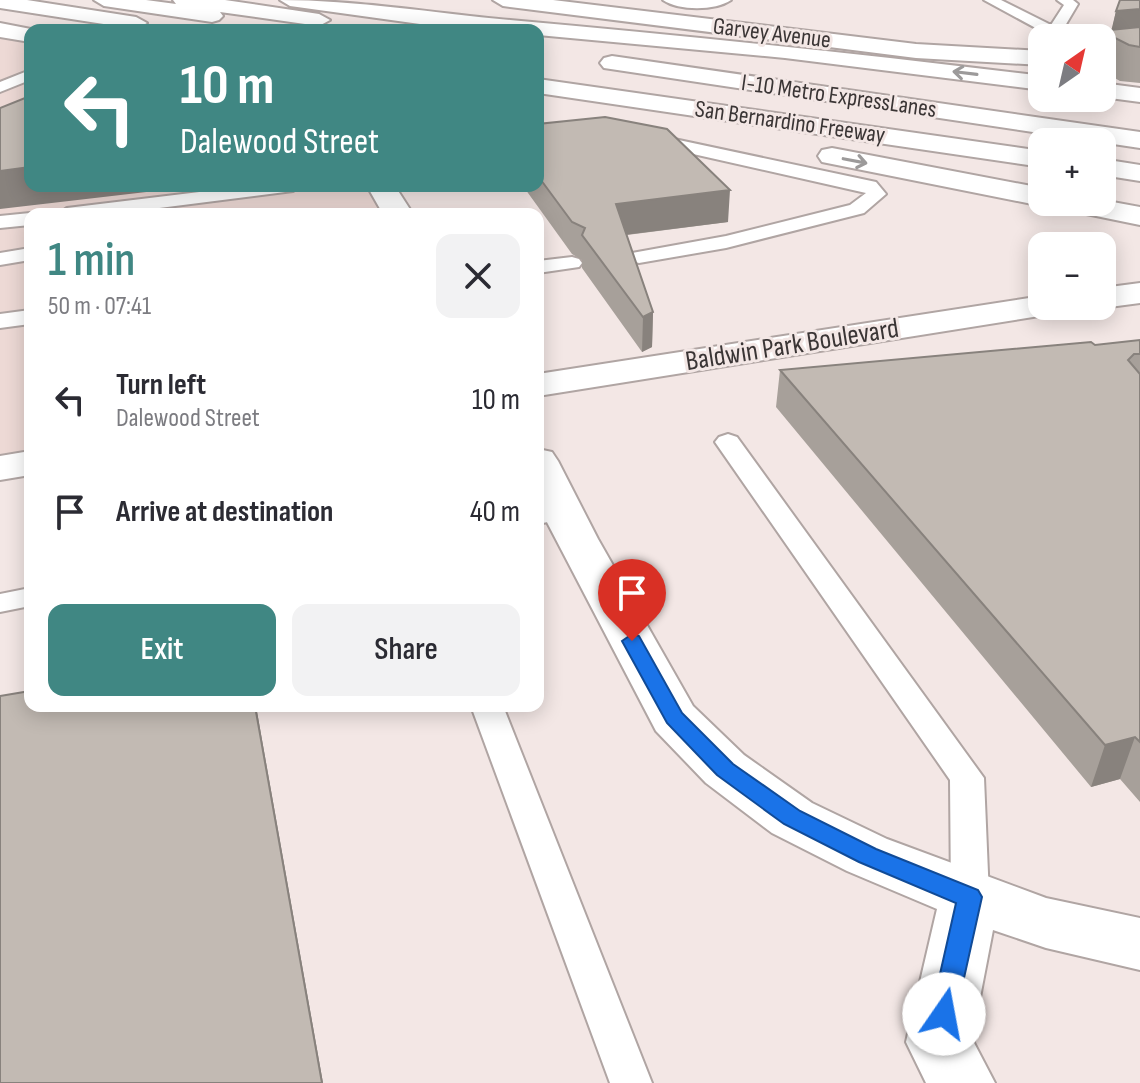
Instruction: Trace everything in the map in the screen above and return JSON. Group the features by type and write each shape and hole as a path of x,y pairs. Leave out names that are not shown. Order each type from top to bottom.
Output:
{"main road":[{"path":"104,0 262,24"},
{"path":"183,0 344,24"},
{"path":"290,0 460,24"},
{"name":"Garvey Avenue","path":"503,0 671,7 916,51 1028,57"},
{"path":"0,2 142,24"},
{"path":"426,19 482,24"},
{"path":"0,30 24,34"},
{"path":"544,30 785,51 1028,81"},
{"path":"544,52 749,98 883,135"},
{"name":"San Bernardino Freeway","path":"544,52 1140,122"},
{"name":"I-10 Metro ExpressLanes","path":"584,59 1140,140"},
{"name":"San Bernardino Freeway","path":"544,87 1028,157"},
{"path":"1116,92 1140,95"},
{"path":"582,93 751,141 1028,194"},
{"path":"1116,169 1140,173"},
{"path":"1116,211 1140,216"},
{"path":"1116,296 1140,293"},
{"name":"Baldwin Park Boulevard","path":"544,384 1028,309"},
{"path":"0,468 24,464"},
{"path":"544,487 550,513 674,718 725,769 792,818 867,855 970,897 1046,923 1140,944"},
{"path":"961,1083 939,1042 970,897"}],"lane":[{"path":"671,7 724,0"},
{"path":"991,0 1038,24"},
{"path":"1063,24 1071,4 1064,0"},
{"path":"0,87 24,77"},
{"path":"624,133 870,186 877,194 857,209 726,242 639,257"},
{"path":"115,208 245,192"},
{"path":"0,222 24,220"},
{"path":"0,259 24,255"},
{"path":"544,266 572,263"},
{"path":"0,321 24,318"},
{"path":"728,442 967,778 970,897"},
{"path":"0,603 24,598"},
{"path":"489,712 631,1083"}],"shaded area":[{"path":"0,32 24,35 24,192 385,192 394,208 24,208 24,464 0,468"}],"building":[{"path":"1120,0 1140,0 1140,9 1116,11"},
{"path":"1140,27 1140,47 1116,38 1116,29"},
{"path":"24,98 24,168 0,171 0,108"},
{"path":"605,117 667,129 730,190 616,204 653,312 643,317 582,235 585,228 572,222 544,184 544,123"},
{"path":"1140,340 1140,354 1134,354 1128,360 1140,374 1140,742 1135,737 1105,745 780,370"},
{"path":"24,692 24,712 256,712 322,1083 0,1083 0,696"}],"route":[{"path":"632,641 674,718 725,769 792,818 867,855 970,897 944,1014"}]}
